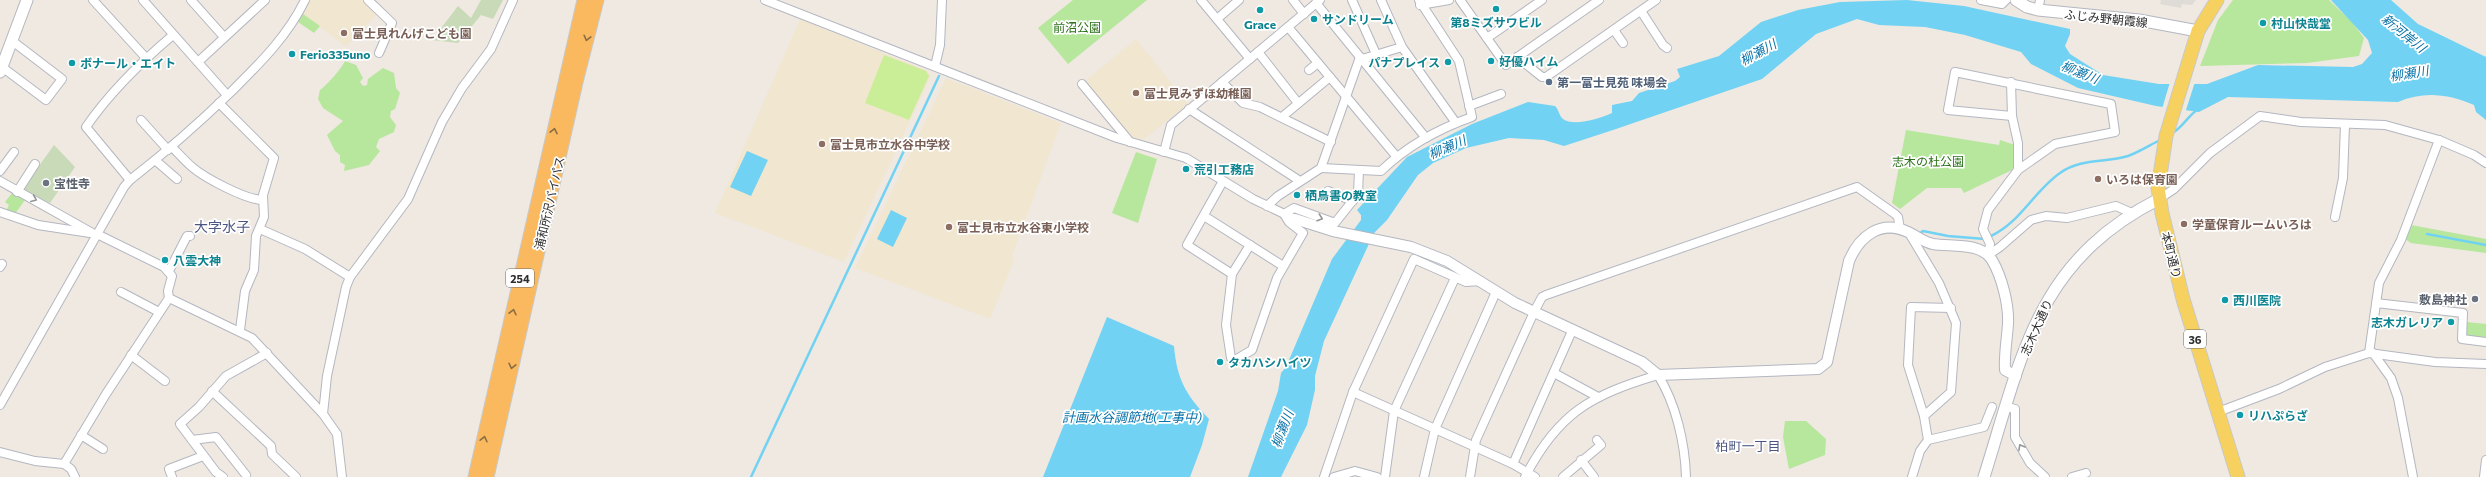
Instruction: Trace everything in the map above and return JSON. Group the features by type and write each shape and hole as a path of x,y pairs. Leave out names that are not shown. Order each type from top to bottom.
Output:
{"highway":[{"name":"浦和所沢バイパス","path":"476,477 584,0"},
{"name":"浦和所沢バイパス","path":"487,477 576,82 597,0"}],"main road":[{"path":"1,69 27,0"},
{"name":"ふじみ野朝霞線","path":"2016,0 2027,7 2039,5 2198,30"},
{"name":"36","path":"2198,30 2217,0"},
{"name":"本町通り","path":"2198,30 2162,155 2159,199 2183,299 2238,477"},
{"name":"志木大通り","path":"1984,477 2011,408 2016,376 2032,329 2057,284 2082,253 2099,238 2159,199"}],"street":[{"path":"93,0 146,58"},
{"path":"143,0 227,95"},
{"path":"191,0 224,37"},
{"path":"198,62 265,0"},
{"path":"0,405 96,234 130,180 170,148 219,103 280,42 306,0"},
{"path":"368,0 392,23 379,53"},
{"path":"323,414 327,376 342,301 350,277 408,199 442,122 462,88 491,49 513,0"},
{"path":"765,0 1130,143 1186,158 1267,206 1295,219 1333,231 1419,250 1447,261 1481,281 1496,292 1534,312 1642,362 1658,375 1672,406 1684,451 1686,477"},
{"path":"940,68 942,0"},
{"path":"1201,0 1250,59"},
{"path":"1217,19 1239,0"},
{"path":"1293,0 1304,14"},
{"path":"1352,0 1376,54"},
{"path":"1381,0 1402,47 1456,123"},
{"path":"1267,206 1300,181 1321,168 1380,171 1396,156 1426,138 1472,117 1459,61 1420,2 1448,0"},
{"path":"1460,0 1506,65 1599,0"},
{"path":"1487,38 1542,0"},
{"path":"1517,57 1542,77 1546,77 1656,0"},
{"path":"1981,0 2002,4 2006,0"},
{"path":"1164,152 1171,124 1318,2 1426,138"},
{"path":"1641,10 1663,45 1667,48"},
{"path":"1288,27 1396,156"},
{"path":"1614,30 1623,43"},
{"path":"130,180 86,127 100,107 146,58 173,35"},
{"path":"1,69 46,100 62,79 11,40"},
{"path":"1361,58 1402,47"},
{"path":"1258,52 1298,103"},
{"path":"1321,168 1361,58"},
{"path":"1309,70 1318,63"},
{"path":"1988,255 1990,244 1983,229 1988,210 2018,170 2055,144 2115,132 2111,104 2011,82 1955,72 1948,110 2012,116"},
{"path":"1282,117 1330,76"},
{"path":"1222,82 1243,103 1260,107 1331,142"},
{"path":"2011,82 2012,116 2018,143 2018,170"},
{"path":"1082,84 1130,143"},
{"path":"1469,106 1501,94"},
{"path":"219,103 274,158 263,200 264,217 256,236 254,270 245,291 240,330"},
{"path":"1189,109 1300,181"},
{"path":"2159,199 2174,189 2210,153 2260,116 2301,122 2385,125 2439,140 2474,155 2486,164"},
{"path":"141,120 193,168 247,196 263,200"},
{"path":"2335,217 2343,178 2345,124"},
{"path":"2413,477 2398,398 2391,378 2371,353 2379,283 2402,240 2439,140"},
{"path":"0,171 14,152"},
{"path":"155,160 177,179"},
{"path":"17,192 35,164"},
{"path":"1284,214 1294,208 1334,223 1358,194 1359,170"},
{"path":"1223,180 1187,245 1232,274"},
{"path":"0,181 17,192 41,202 96,234 164,267 172,276 168,291 169,298 131,355 64,464"},
{"path":"1470,477 1476,440 1534,312 1542,298 1857,187 1898,217 1904,231 1950,308 1956,323 1951,392 1924,416"},
{"path":"1328,191 1353,201"},
{"path":"1988,255 2000,247 2031,220 2046,216 2067,218 2116,206 2134,214"},
{"path":"0,212 38,225 96,234"},
{"path":"1250,245 1232,274 1226,326 1231,358 1235,360 1252,350 1283,266 1303,233 1289,222 1284,214"},
{"path":"1204,216 1283,266"},
{"path":"260,229 305,248 350,277"},
{"path":"1526,474 1542,448 1559,426 1580,407 1598,396 1658,375 1818,369 1827,362 1848,261 1858,243 1871,232 1888,229 1904,231 1927,243 1976,249 1988,255 1997,272 2008,314 2005,370 2016,376"},
{"path":"169,271 187,236 190,236"},
{"path":"1324,477 1353,392 1414,259 1455,278 1472,283 1481,281"},
{"path":"1385,477 1394,410 1455,278"},
{"path":"121,292 159,312"},
{"path":"1424,477 1435,429 1496,292"},
{"path":"169,298 240,330 252,338 323,414 337,434 342,477"},
{"path":"2376,303 2464,313 2462,339 2486,342"},
{"path":"1928,440 1924,416 1908,365 1911,307 1950,308"},
{"path":"1513,464 1572,330"},
{"path":"223,477 204,456 180,424 226,376 266,353"},
{"path":"2218,412 2279,389 2325,367 2371,353 2435,362 2486,364"},
{"path":"131,355 165,382"},
{"path":"1554,373 1598,396"},
{"path":"212,391 271,446 272,454 296,477"},
{"path":"1353,392 1513,464 1526,474 1535,477"},
{"path":"1912,477 1920,451 1928,440 1984,427 1992,407"},
{"path":"2011,408 2015,437 2030,463 2045,477"},
{"path":"81,435 103,449"},
{"path":"192,440 216,437 246,475"},
{"path":"1563,477 1581,460 1601,445 1597,440"},
{"path":"0,452 35,461 64,464 71,469 75,477"},
{"path":"172,477 169,469 204,456"},
{"path":"1581,460 1594,477"},
{"path":"2484,477 2486,460"},
{"path":"1334,477 1355,471 1376,477"},
{"path":"2072,477 2086,473"}],"shaded area":[{"name":"富士見れんげこども園","path":"310,0 362,0 377,14 346,47 303,14"},
{"path":"2161,0 2196,0 2192,5 2182,4 2181,8 2160,4"},
{"name":"富士見市立水谷中学校","path":"800,19 928,71 931,76 844,262 715,213"},
{"name":"富士見みずほ幼稚園","path":"1136,39 1188,104 1143,140 1132,137 1084,82"},
{"name":"富士見市立水谷東小学校","path":"946,78 1061,123 1012,256 1015,258 990,319 855,268"}],"green space":[{"path":"481,0 503,0 493,19 481,15 458,43 432,40 458,6 471,18"},
{"name":"前沼公園","path":"1073,0 1147,0 1068,64 1038,28"},
{"path":"2233,0 2329,0 2352,22 2364,38 2359,56 2307,63 2200,66 2218,20"},
{"path":"303,14 320,26 314,33 298,22"},
{"path":"884,55 926,71 929,76 909,120 865,103"},
{"path":"345,61 356,65 363,78 360,82 363,86 367,85 368,79 383,68 394,73 396,88 400,93 395,109 391,111 390,117 396,125 394,132 379,139 376,147 380,151 369,165 344,171 345,165 340,162 340,155 335,151 327,135 343,121 323,108 318,99 320,90 334,77"},
{"name":"志木の杜公園","path":"1906,130 1999,145 2000,140 2015,145 2016,157 2012,170 1964,193 1961,188 1927,188 1900,209 1892,203"},
{"path":"54,145 75,167 50,203 21,191"},
{"path":"1136,152 1157,159 1138,223 1112,213"},
{"path":"12,193 25,200 15,214 6,211 9,205 5,202"},
{"path":"2411,225 2486,239 2486,253 2411,243 2405,239"},
{"path":"2467,322 2486,324 2486,339 2465,337"},
{"path":"1785,421 1806,421 1826,439 1825,455 1789,469 1783,437"}],"water":[{"path":"1907,0 1964,6 2070,29 2070,34 2065,46 2070,54 2103,75 2159,84 2207,84 2258,65 2353,67 2362,64 2372,53 2368,40 2331,0 2391,0 2418,24 2486,57 2486,120 2476,112 2474,105 2455,98 2436,95 2417,96 2398,102 2228,97 2199,112 2156,106 2078,88 2031,64 2021,52 1965,35 1925,27 1879,25 1857,19 1816,34 1762,79 1613,130 1564,146 1544,140 1509,138 1466,148 1433,163 1418,175 1387,220 1374,233 1324,341 1315,376 1315,390 1307,425 1281,477 1248,477 1278,391 1281,373 1286,367 1332,259 1361,220 1361,215 1357,210 1407,157 1472,124 1528,102 1555,106 1563,119 1574,122 1588,121 1607,115 1612,113 1612,105 1632,101 1639,93 1675,81 1680,77 1677,69 1719,56 1761,22 1798,10 1840,2"},
{"path":"747,151 768,160 751,196 730,187"},
{"path":"891,210 907,218 893,247 877,239"},
{"name":"計画水谷調節地(工事中)","path":"1107,317 1174,346 1175,358 1180,378 1194,402 1209,419 1202,445 1190,477 1043,477"}],"pier":[{"path":"2170,82 2195,82 2185,113 2162,109"}],"waterway":[{"path":"751,477 939,76"},
{"path":"2172,133 2197,110"},
{"path":"1991,236 2011,223 2042,188 2068,168 2085,163 2128,156 2160,140"},
{"path":"1919,234 1923,231 1948,236 1985,239"},
{"path":"2427,234 2486,245"}],"place":[{"name":"第8ミズサワビル","path":"1496,9"},
{"name":"Grace","path":"1260,10"},
{"name":"サンドリーム","path":"1314,19"},
{"name":"村山快哉堂","path":"2263,23"},
{"name":"富士見れんげこども園","path":"344,33"},
{"name":"Ferio335uno","path":"292,54"},
{"name":"好優ハイム","path":"1491,61"},
{"name":"パナプレイス","path":"1448,62"},
{"name":"ボナール・エイト","path":"72,63"},
{"name":"第一富士見苑 味場会","path":"1549,82"},
{"name":"富士見みずほ幼稚園","path":"1136,93"},
{"name":"富士見市立水谷中学校","path":"822,144"},
{"name":"荒引工務店","path":"1186,169"},
{"name":"いろは保育園","path":"2098,179"},
{"name":"宝性寺","path":"46,183"},
{"name":"栖鳥書の教室","path":"1297,195"},
{"name":"学童保育ルームいろは","path":"2184,224"},
{"name":"富士見市立水谷東小学校","path":"949,227"},
{"name":"八雲大神","path":"165,260"},
{"name":"敷島神社","path":"2475,299"},
{"name":"西川医院","path":"2225,300"},
{"name":"志木ガレリア","path":"2451,322"},
{"name":"タカハシハイツ","path":"1220,362"},
{"name":"リハぷらざ","path":"2240,415"}],"district":[{"name":"大字水子","path":"222,226"},
{"name":"柏町一丁目","path":"1748,446"}],"water label":[{"name":"新河岸川","path":"2404,33"},
{"name":"柳瀬川","path":"1758,52"},
{"name":"柳瀬川","path":"2080,72"},
{"name":"柳瀬川","path":"2409,73"},
{"name":"柳瀬川","path":"1447,147"},
{"name":"柳瀬川","path":"1282,429"}]}
